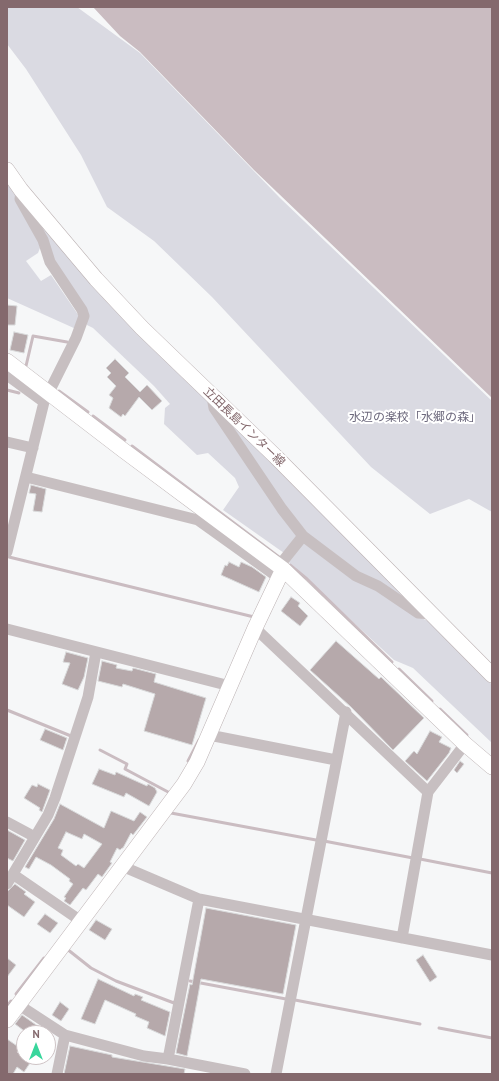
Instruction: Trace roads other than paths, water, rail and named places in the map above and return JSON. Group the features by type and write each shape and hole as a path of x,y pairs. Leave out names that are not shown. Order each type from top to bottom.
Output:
{"street":[{"name":"立田長島インター線","path":"7,170 21,190 96,279 212,397 275,456 492,675"},
{"path":"7,552 46,398 76,338 84,316 82,310 50,262 43,240 20,199 21,190"},
{"path":"7,361 46,398"},
{"path":"7,374 46,398 281,571 465,744 492,767"},
{"path":"212,397 214,408 282,509 303,536 356,576 378,586 418,613 432,614"},
{"path":"7,442 33,448"},
{"path":"26,477 198,520 281,571"},
{"path":"7,1020 81,921 124,867 184,784 209,736 281,571 303,536"},
{"path":"255,628 346,712 428,792"},
{"path":"7,629 230,686"},
{"path":"7,884 14,875 36,837 55,798 88,697 96,652"},
{"path":"276,1074 346,712"},
{"path":"209,736 336,760"},
{"path":"402,938 428,792 465,744"},
{"path":"7,822 36,837"},
{"path":"124,867 199,900 492,955"},
{"path":"14,875 81,921"},
{"path":"168,1059 199,900"},
{"path":"19,1005 64,1035 144,1056 168,1059 245,1074"},
{"path":"57,1074 64,1035"}],"waterway":[{"path":"26,366 33,336 67,342"},
{"path":"7,390 19,393"},
{"path":"59,391 88,412"},
{"path":"93,416 125,440"},
{"path":"132,446 279,557"},
{"path":"9,557 254,617"},
{"path":"290,565 307,579 392,662"},
{"path":"399,669 432,701"},
{"path":"440,709 467,735"},
{"path":"7,710 71,736"},
{"path":"188,761 199,740"},
{"path":"100,750 127,764 125,769 170,793"},
{"path":"171,813 316,840"},
{"path":"324,841 413,858"},
{"path":"420,859 492,873"},
{"path":"67,949 91,968 116,981 174,1002"},
{"path":"16,994 44,958"},
{"path":"190,981 286,999"},
{"path":"295,1000 420,1024"},
{"path":"7,1006 11,1001"},
{"path":"439,1028 492,1038"}],"park label":[{"name":"水辺の楽校「水郷の森」","path":"415,418"}]}
